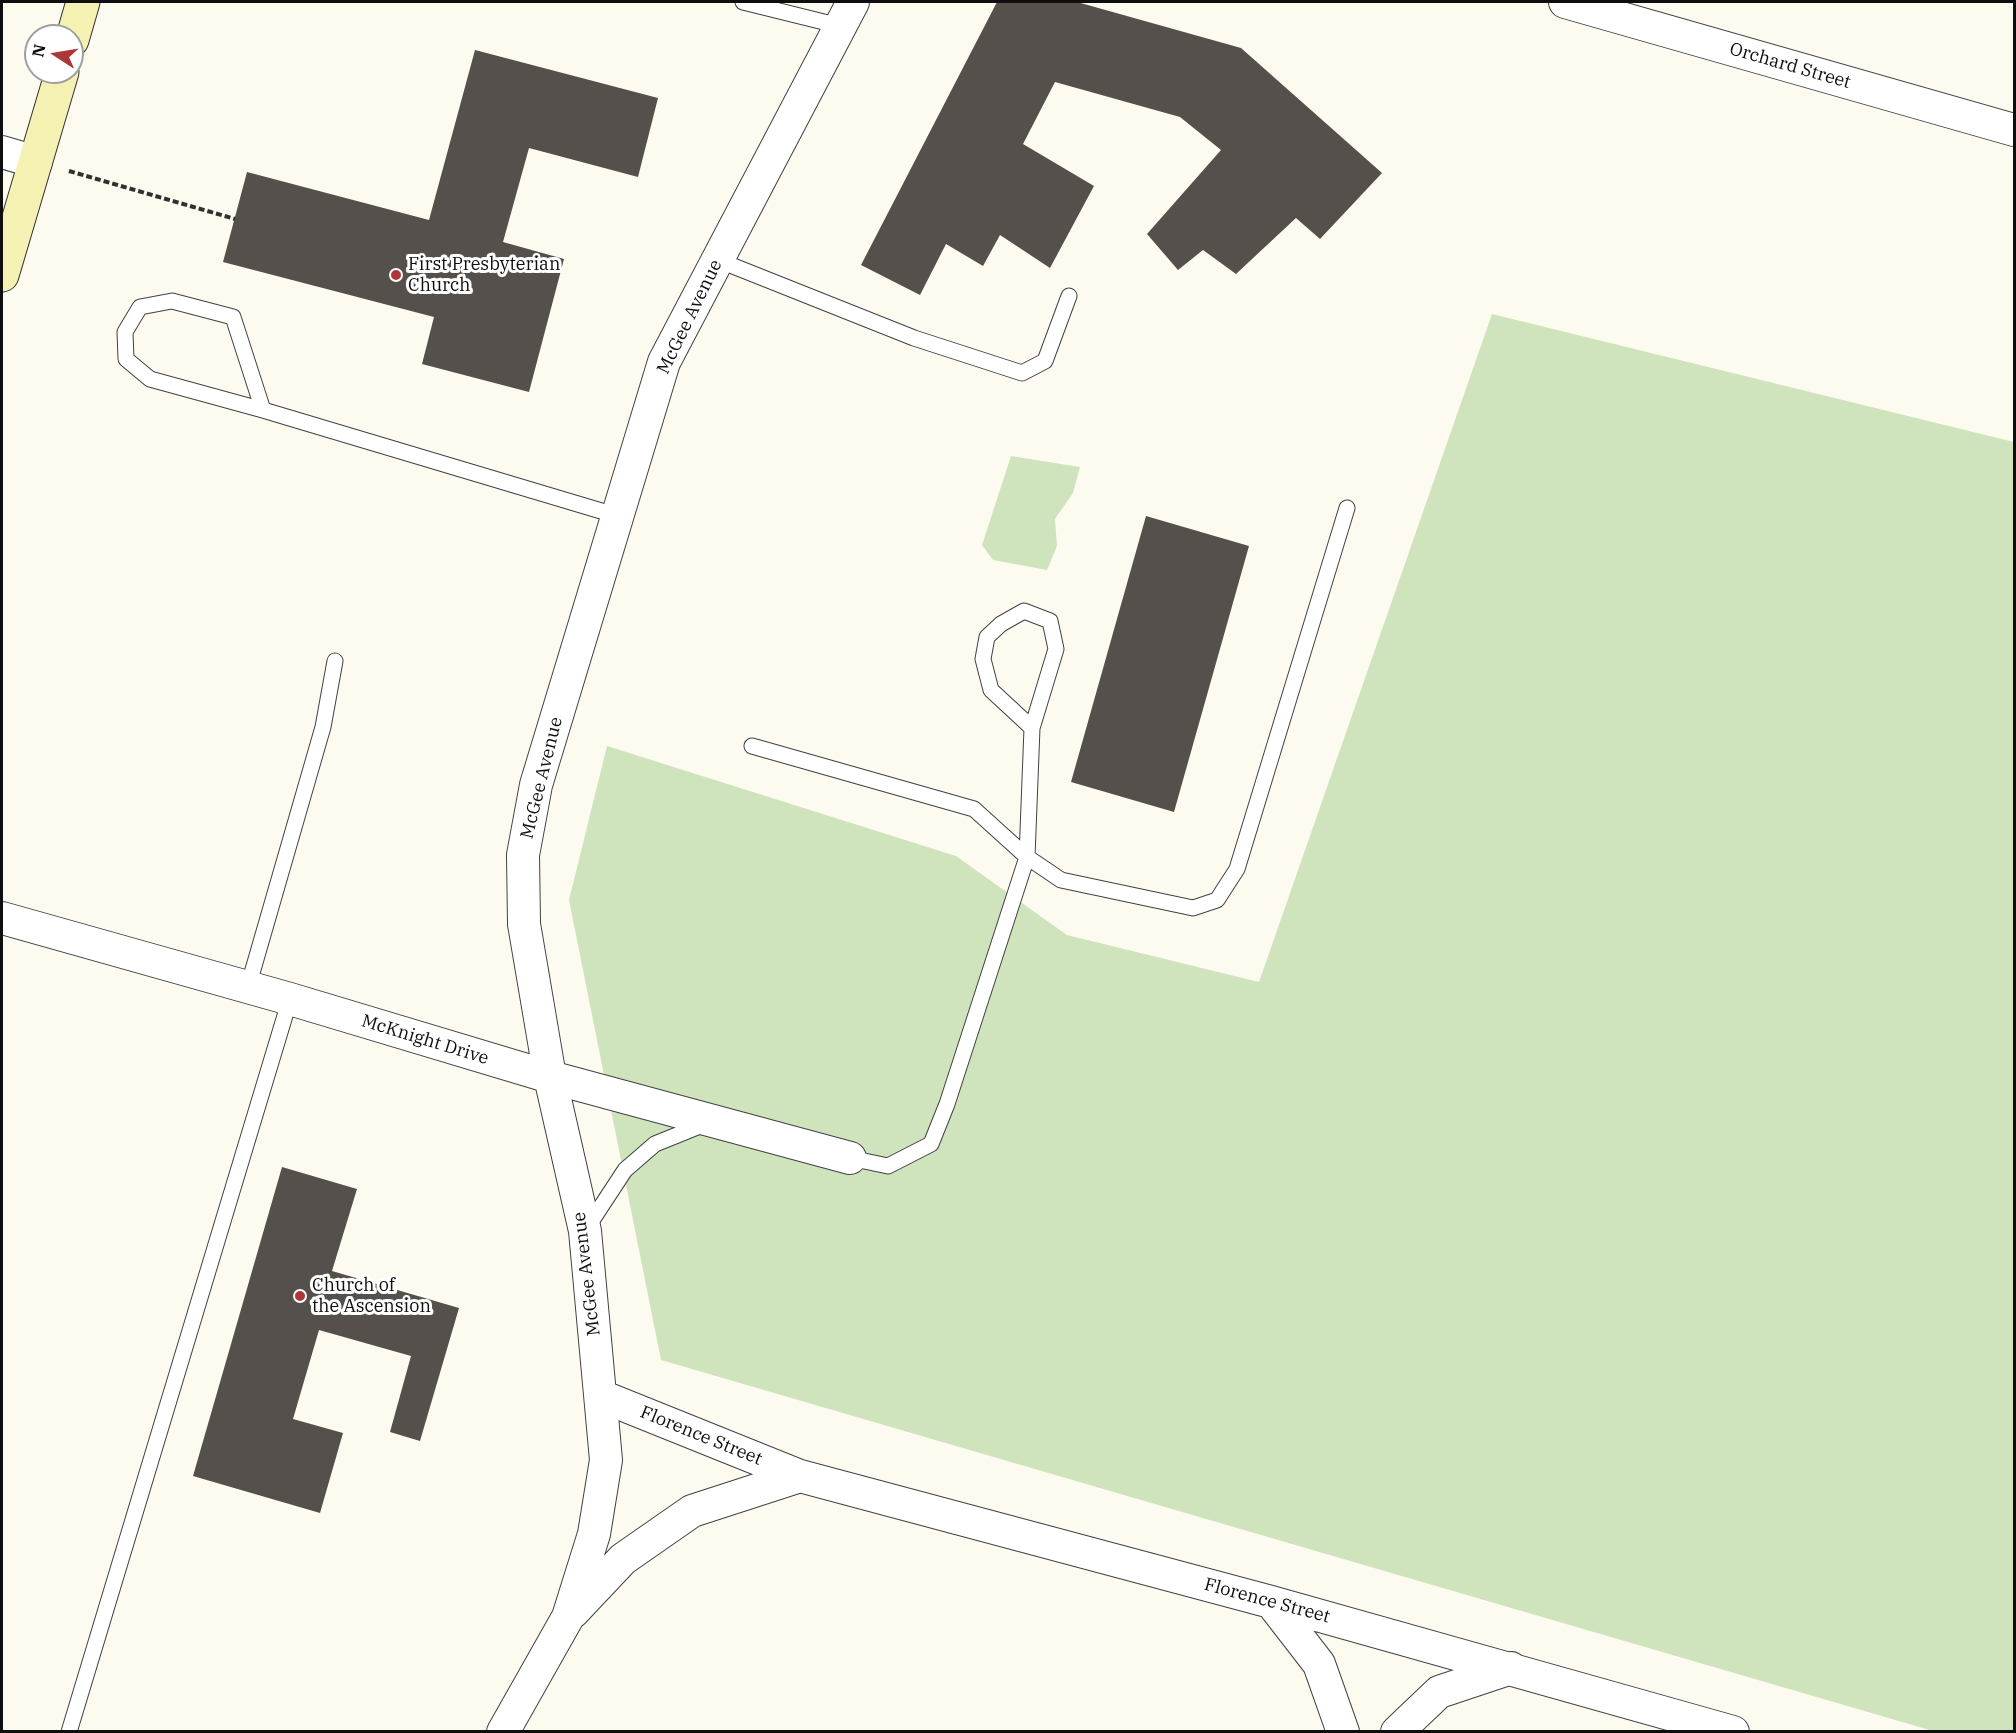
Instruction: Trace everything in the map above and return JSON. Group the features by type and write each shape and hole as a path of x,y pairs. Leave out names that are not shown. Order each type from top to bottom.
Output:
{"street":[{"path":"77,24 83,2"},
{"name":"Orchard Street","path":"1565,2 2014,130"},
{"name":"McGee Avenue","path":"503,1731 568,1617 594,1534 606,1460 585,1231 550,1077 524,924 523,855 536,785 664,362 847,14"},
{"path":"2,275 59,84"},
{"path":"2,152 36,162"},
{"name":"McKnight Drive","path":"2,918 290,999 550,1077 850,1158"},
{"name":"Florence Street","path":"601,1396 800,1476 1271,1602 1733,1731"},
{"name":"Florence Street","path":"568,1617 623,1559 692,1511 800,1476"},
{"path":"1271,1602 1319,1664 1343,1731"},
{"path":"1397,1731 1439,1692 1511,1668"}],"lane":[{"path":"743,2 847,14"},
{"path":"718,260 914,338 1022,373 1045,362 1069,296"},
{"path":"263,410 232,318 172,301 140,307 125,332 126,359 150,379 263,410 618,516"},
{"path":"752,746 974,809 1027,857 1061,880 1193,908 1217,900 1237,869 1347,508"},
{"path":"850,1158 888,1166 931,1144 947,1104 1027,857 1032,728 1056,649 1050,621 1024,611 1001,624 987,637 983,659 992,690 1032,728"},
{"path":"248,987 323,727 335,661"},
{"path":"69,1731 290,999"},
{"path":"585,1231 610,1188 625,1170 655,1144 712,1120"}],"path":[{"path":"36,162 235,219"}],"green space":[{"path":"1492,314 2014,442 2014,1731 1933,1731 661,1360 569,900 607,746 956,856 1067,935 1259,982"},
{"path":"1011,456 1080,467 1073,493 1055,519 1057,546 1047,570 993,560 982,545"}],"building":[{"path":"997,2 1077,2 1241,48 1382,173 1320,239 1296,218 1236,274 1203,250 1178,270 1147,234 1221,150 1180,117 1055,82 1023,144 1094,186 1050,268 1000,235 983,266 946,244 920,295 861,265"},
{"path":"475,50 658,98 638,177 529,148 503,242 564,259 529,392 422,364 434,317 223,262 247,172 429,220"},
{"path":"1146,516 1249,546 1174,812 1071,782"},
{"path":"282,1167 357,1189 332,1271 459,1308 420,1441 390,1432 411,1356 319,1330 293,1419 343,1433 320,1513 193,1476"}],"place":[{"name":"First Presbyterian Church","path":"396,275"},
{"name":"Church of the Ascension","path":"300,1296"}]}
